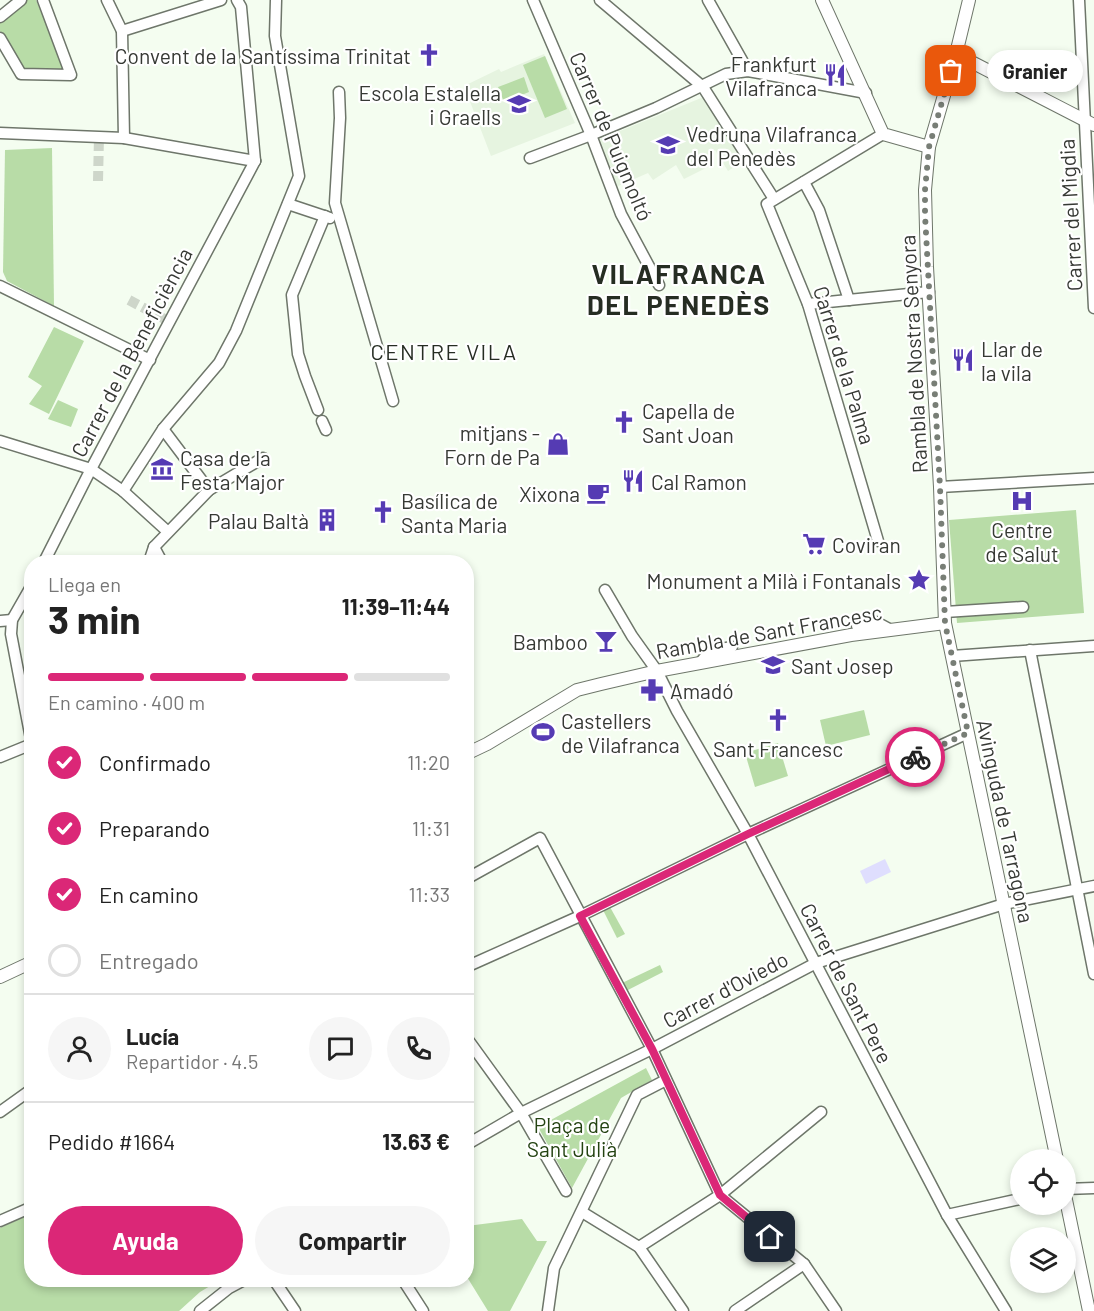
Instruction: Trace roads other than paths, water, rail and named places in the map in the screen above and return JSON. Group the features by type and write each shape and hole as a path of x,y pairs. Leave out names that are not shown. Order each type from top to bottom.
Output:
{"street":[{"path":"0,16 21,0"},
{"path":"0,38 21,74 72,75 43,0"},
{"path":"107,0 122,31 124,138"},
{"path":"122,31 221,0"},
{"path":"0,133 124,138 255,161 241,7 237,0"},
{"path":"123,491 163,429 219,363 236,331 299,176 275,36 276,0"},
{"name":"Carrer de Puigmoltó","path":"533,0 591,135 621,214 659,285"},
{"name":"Carrer de la Palma","path":"600,0 703,87 771,201 807,304 878,541"},
{"path":"708,0 748,70"},
{"path":"822,0 883,134"},
{"name":"Rambla de Nostra Senyora","path":"940,487 925,190 929,147 969,0"},
{"name":"Carrer del Migdia","path":"1079,0 1089,122 1094,308"},
{"path":"956,54 1089,122"},
{"path":"530,158 591,135 703,87 726,74 748,70 866,93"},
{"path":"339,92 340,128 335,203 393,401"},
{"path":"771,201 883,134 929,147"},
{"name":"Carrer de la Beneficiència","path":"48,555 255,161"},
{"path":"804,182 819,210 849,300"},
{"path":"288,204 342,222"},
{"path":"318,410 298,354 292,295 325,216"},
{"path":"0,286 150,360"},
{"path":"807,304 929,292"},
{"path":"163,429 209,490"},
{"path":"0,441 91,469 123,491 167,531"},
{"path":"151,555 154,547 167,531 209,490 263,458"},
{"path":"940,487 1094,478"},
{"name":"Avinguda de Tarragona","path":"940,487 945,618 1056,1149"},
{"path":"154,547 158,555"},
{"name":"Carrer de Sant Pere","path":"605,590 632,636 657,671 677,711 748,834 946,1215 1006,1311"},
{"path":"24,599 12,620 10,634 24,707"},
{"path":"945,618 1023,607"},
{"name":"Rambla de Sant Francesc","path":"474,750 577,690 657,671 945,618"},
{"path":"0,621 12,620"},
{"path":"857,626 876,622 889,630"},
{"path":"952,656 1094,646"},
{"path":"699,663 710,651 732,647"},
{"path":"1030,650 1094,974"},
{"path":"474,963 580,916 748,834 968,733"},
{"path":"0,757 24,747"},
{"path":"474,875 540,838 652,1049 720,1195 804,1264 836,1311"},
{"name":"Carrer d'Oviedo","path":"474,1140 521,1113 652,1049 816,963 1004,904 1094,886"},
{"path":"0,977 24,966"},
{"path":"474,1048 521,1113 566,1191"},
{"path":"548,1311 554,1268 637,1095 666,1080"},
{"path":"0,1112 24,1095"},
{"path":"639,1246 720,1195 821,1112"},
{"path":"1076,1189 1094,1188"},
{"path":"946,1215 1010,1201"},
{"path":"0,1221 24,1210"},
{"path":"582,1212 639,1246 683,1311"},
{"path":"1069,1215 1089,1311"},
{"path":"735,1311 804,1264"},
{"path":"200,1311 231,1287"},
{"path":"279,1287 295,1311"},
{"path":"407,1287 423,1311"}],"water":[{"path":"885,859 891,872 866,884 860,871"}],"tunnel":[{"path":"98,181 99,137"},
{"path":"129,300 170,322"}],"place":[{"name":"Convent de la Santíssima Trinitat","path":"429,55"},
{"name":"Granier","path":"951,71"},
{"name":"Frankfurt Vilafranca","path":"835,75"},
{"name":"Escola Estalella i Graells","path":"519,104"},
{"name":"Vedruna Vilafranca del Penedès","path":"668,145"},
{"name":"Llar de la vila","path":"963,360"},
{"name":"Capella de Sant Joan","path":"624,422"},
{"name":"mitjans - Forn de Pa","path":"558,444"},
{"name":"Casa de la Festa Major","path":"162,469"},
{"name":"Cal Ramon","path":"633,481"},
{"name":"Xixona","path":"598,493"},
{"name":"Centre de Salut","path":"1022,501"},
{"name":"Basílica de Santa Maria","path":"383,512"},
{"name":"Palau Baltà","path":"327,520"},
{"name":"Coviran","path":"814,544"},
{"name":"Monument a Milà i Fontanals","path":"919,580"},
{"name":"Bamboo","path":"606,641"},
{"name":"Sant Josep","path":"773,665"},
{"name":"Amadó","path":"652,690"},
{"name":"Sant Francesc","path":"778,720"},
{"name":"Castellers de Vilafranca","path":"543,732"}],"district":[{"name":"VILAFRANCA DEL PENEDÈS","path":"679,288"},
{"name":"CENTRE VILA","path":"444,351"}],"park label":[{"name":"Plaça de Sant Julià","path":"572,1136"}]}
